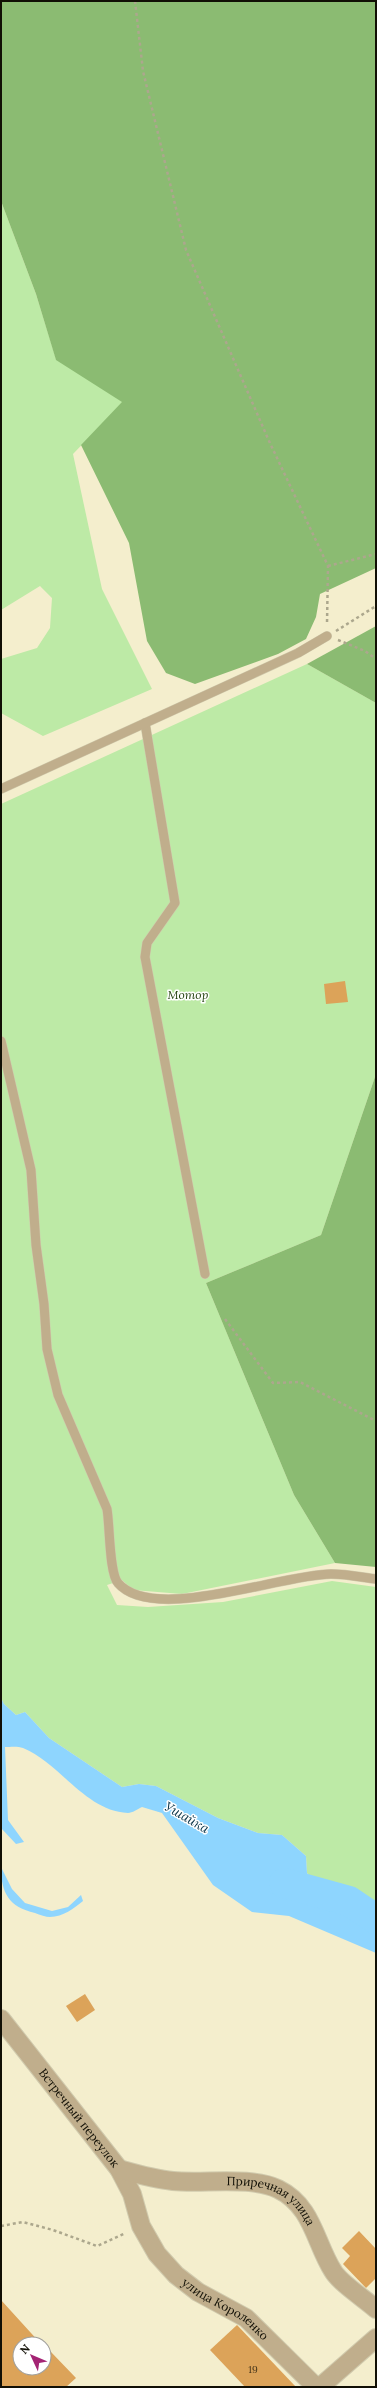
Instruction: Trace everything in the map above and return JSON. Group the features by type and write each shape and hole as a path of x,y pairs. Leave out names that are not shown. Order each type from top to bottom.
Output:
{"street":[{"name":"Встречный переулок","path":"1,2019 120,2169 132,2194 141,2226"},
{"name":"Приречная улица","path":"120,2169 148,2177 173,2181 261,2183 278,2189 303,2211 316,2230 333,2272 376,2309"},
{"name":"улица Короленко","path":"141,2226 157,2254 176,2275 198,2292 246,2318 316,2387"},
{"path":"320,2387 376,2338"}],"lane":[{"path":"1,789 298,653 327,636"},
{"path":"145,722 175,903 147,943 145,957 205,1274"},
{"path":"1,1041 31,1170 36,1245 44,1304 47,1349 58,1395 106,1509 110,1528 112,1566 118,1583 135,1596 150,1599 238,1591 294,1579 331,1574 376,1579"}],"path":[{"path":"135,1 142,71 186,250 270,441 328,566 327,636"},
{"path":"328,566 376,554"},
{"path":"327,636 376,606"},
{"path":"327,636 365,651 376,659"},
{"path":"226,1319 273,1383 300,1382 376,1421"},
{"path":"1,2226 22,2222 53,2230 97,2246 141,2226"}],"green space":[{"path":"1,1 376,1 376,568 320,594 316,617 306,639 278,654 195,684 166,673 147,641 129,543 81,445 122,402 56,360 36,294 1,201"},
{"path":"1,201 36,294 56,359 123,402 73,454 102,589 152,689 43,736 1,713 1,659 37,648 50,628 52,598 40,586 1,610"},
{"path":"376,626 376,703 307,664"},
{"name":"Мотор","path":"307,664 376,703 376,1074 321,1235 206,1283 294,1495 335,1563 182,1594 133,1590 122,1580 107,1585 117,1605 148,1607 223,1602 332,1581 376,1587 376,1923 333,1906 307,1873 306,1856 282,1835 258,1833 218,1818 156,1786 139,1784 122,1787 49,1738 25,1712 16,1715 4,1704 1,1698 1,804"},
{"path":"376,1074 376,1567 335,1563 294,1495 206,1283 321,1235"}],"water":[{"path":"1,1698 4,1704 16,1715 25,1712 49,1738 122,1787 139,1784 156,1786 218,1818 258,1833 282,1835 306,1856 307,1873 333,1906 376,1923 376,1953 289,1916 252,1912 213,1885 162,1813 142,1807 128,1813 113,1810 86,1796 49,1764 36,1755 21,1747 5,1747 8,1820 24,1842 16,1844 1,1828"},
{"path":"1,1867 12,1889 25,1903 52,1911 68,1907 81,1895 83,1901 68,1912 55,1917 45,1916 26,1910 13,1903 8,1898 1,1876"}],"building":[{"path":"345,981 348,1002 326,1004 324,984"},
{"path":"85,1994 95,2010 77,2022 66,2006"},
{"path":"359,2231 376,2249 376,2278 366,2288 343,2264 350,2256 342,2248"},
{"path":"1,2300 34,2336 12,2336 12,2376 52,2376 52,2353 76,2378 66,2387 1,2387"},
{"path":"237,2325 296,2387 245,2387 210,2350"}],"waterway":[{"name":"Ушайка","path":"284,1883 349,1901 376,1919"}]}
